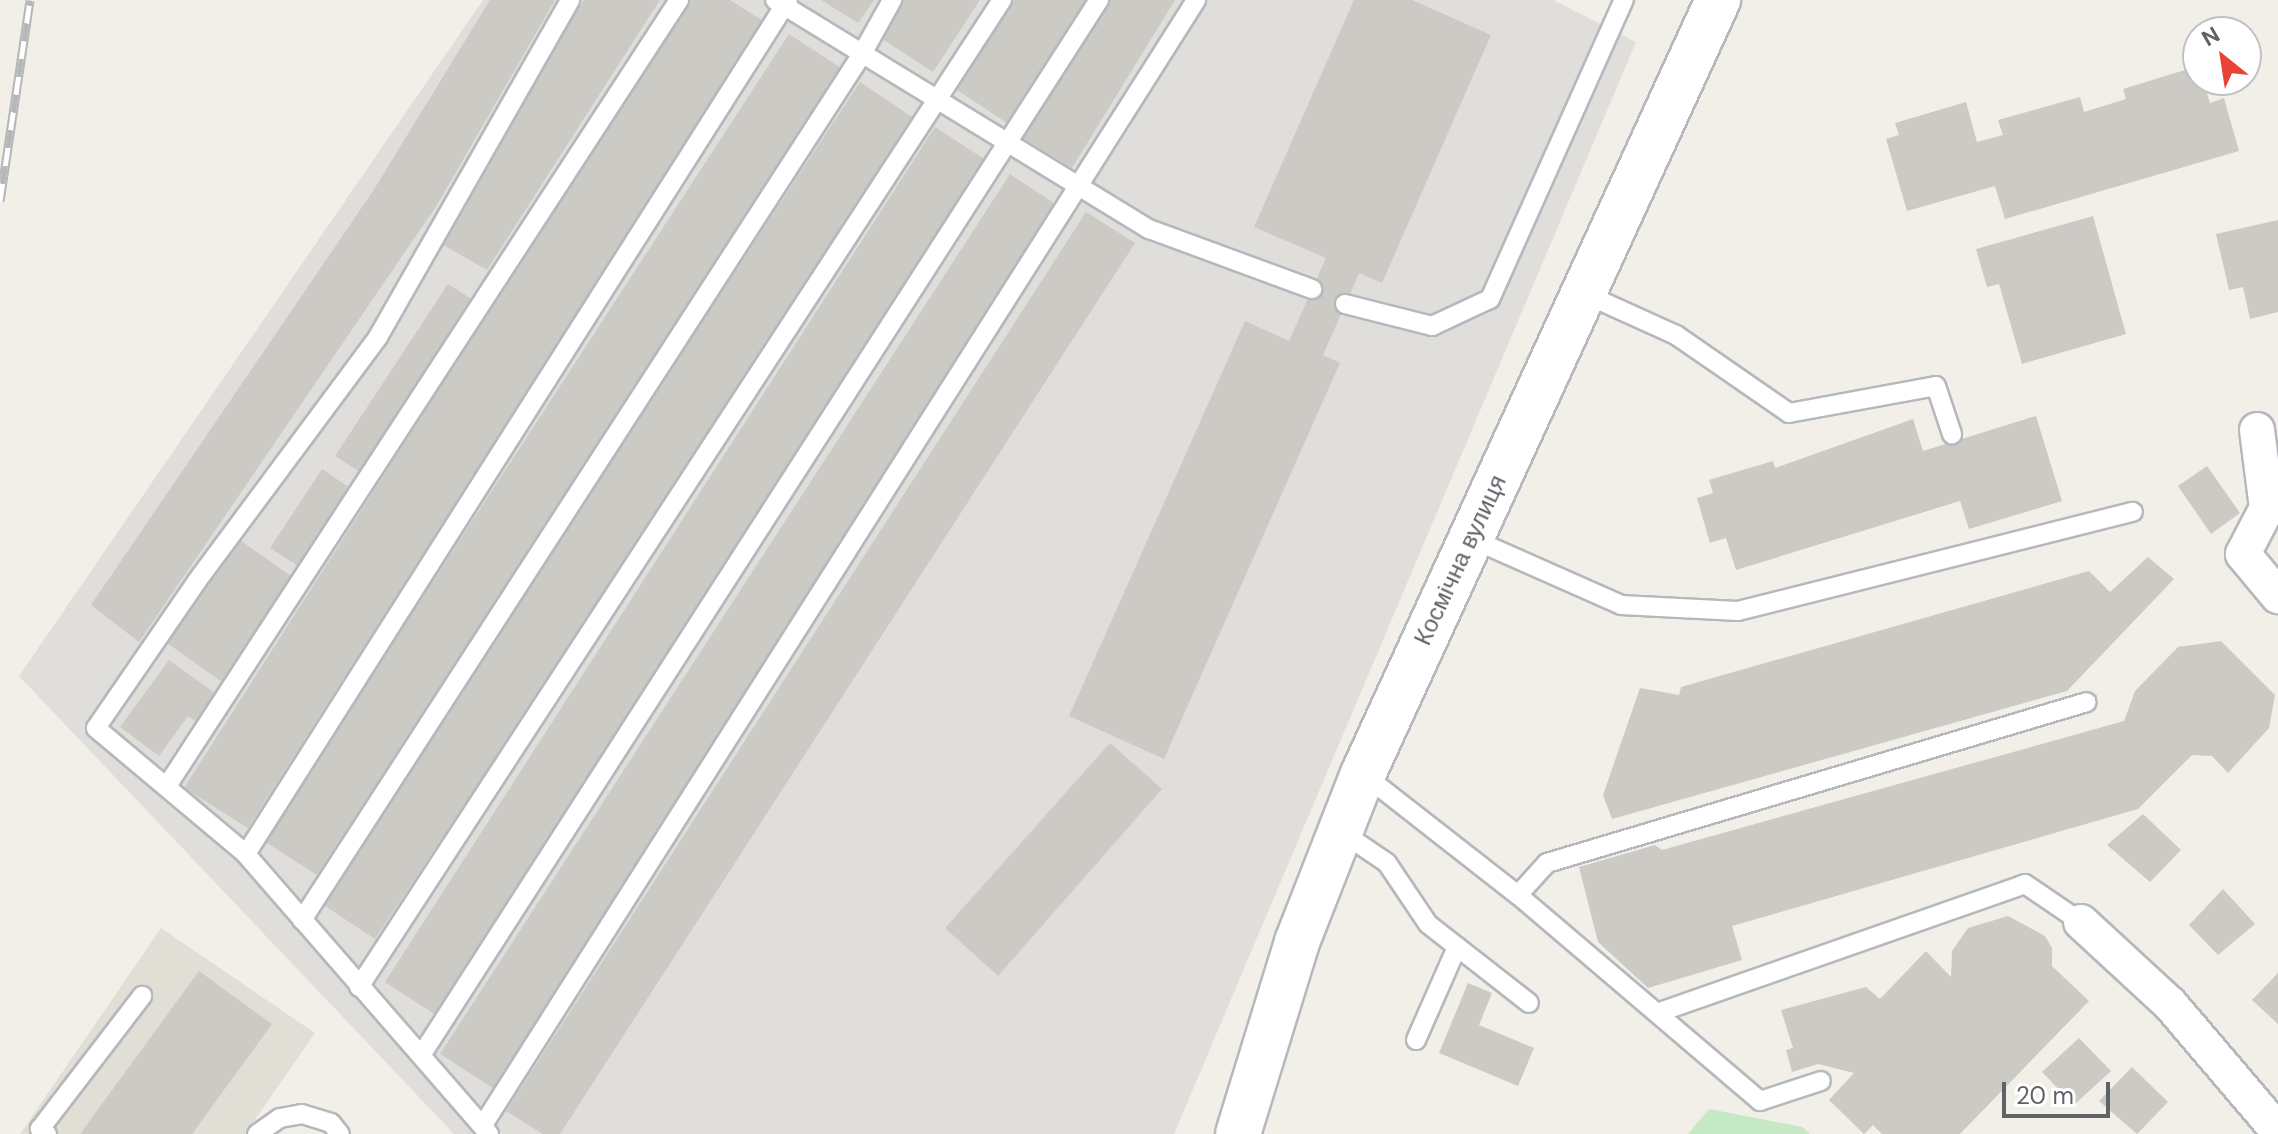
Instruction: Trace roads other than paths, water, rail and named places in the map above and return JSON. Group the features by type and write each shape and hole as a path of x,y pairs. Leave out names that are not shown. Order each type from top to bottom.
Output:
{"main road":[{"name":"Космічна вулиця","path":"1238,1134 1264,1038 1363,774 1718,0"}],"street":[{"path":"2268,428 2267,508 2243,554 2278,596"},
{"path":"2081,922 2170,1004 2278,1131"}],"lane":[{"path":"570,0 378,337 197,581 96,728 246,854 486,1130 1081,188 1196,0"},
{"path":"167,786 679,0"},
{"path":"302,920 862,54 892,0"},
{"path":"359,987 1002,0"},
{"path":"422,1054 1010,144 1099,0"},
{"path":"1345,304 1432,326 1490,299 1624,0"},
{"path":"246,854 783,2 862,54 1149,229 1312,289"},
{"path":"1583,293 1676,335 1789,413 1936,386 1952,434"},
{"path":"1470,538 1621,605 1738,611 2133,512"},
{"path":"1518,895 1547,863 2087,702"},
{"path":"1363,774 1518,895 1760,1101 1821,1081"},
{"path":"1340,831 1387,863 1428,924 1529,1003"},
{"path":"1657,1013 2025,884 2081,922"},
{"path":"1416,1040 1457,947"},
{"path":"47,1134 40,1129 142,996"},
{"path":"257,1134 280,1118 302,1114 331,1123 340,1134"}],"railway":[{"path":"0,201 30,0"}]}
